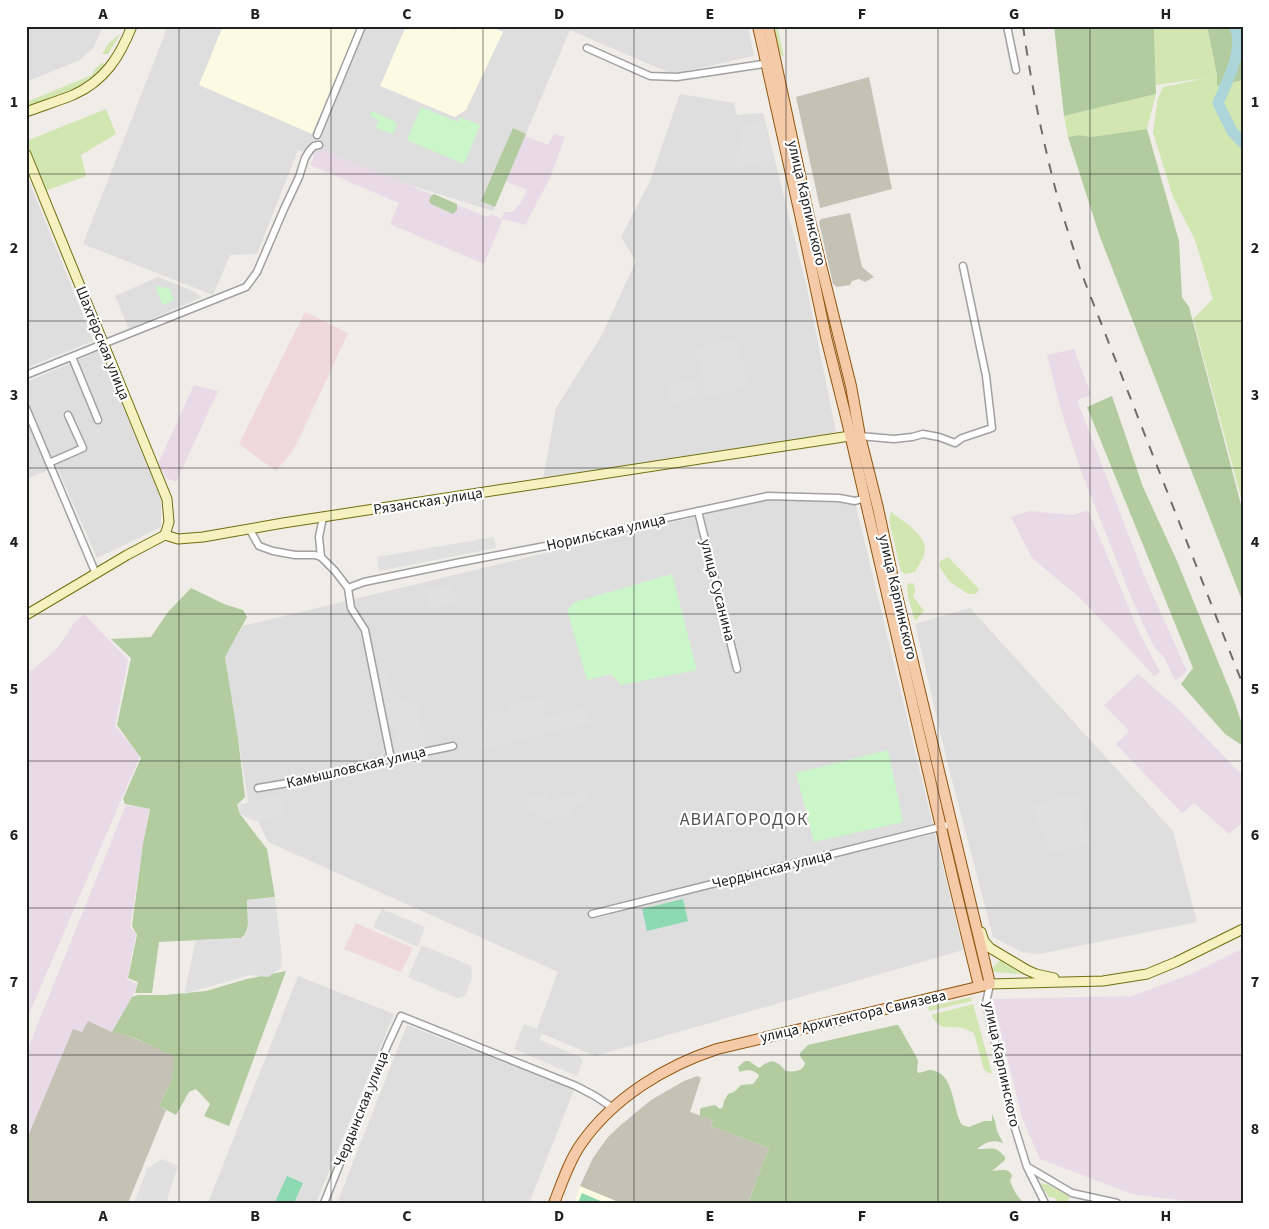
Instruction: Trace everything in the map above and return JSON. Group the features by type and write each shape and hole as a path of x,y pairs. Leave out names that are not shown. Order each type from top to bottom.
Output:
{"main road":[{"path":"26,112 74,94 96,81 112,65 120,53 132,26"},
{"name":"улица Карпинского","path":"758,26 771,62 851,386 855,436 865,498 903,640 984,985"},
{"name":"улица Карпинского","path":"768,26 771,62 824,329 847,421 855,436 878,508 894,583 903,640"},
{"name":"Шахтёрская улица","path":"26,154 167,500 169,522 166,534"},
{"path":"824,329 827,333 832,334 835,332 836,326"},
{"name":"Рязанская улица","path":"166,534 178,539 203,537 855,436"},
{"path":"26,615 166,534"},
{"name":"улица Карпинского","path":"947,826 973,913 984,985"},
{"path":"973,913 978,921 984,941 990,948 1027,970 1071,981"},
{"name":"улица Архитектора Свиязева","path":"1215,943 1243,921"},
{"name":"улица Архитектора Свиязева","path":"554,1203 571,1162 580,1145 593,1128 613,1108 636,1090 667,1070 689,1059 717,1048 984,985 1112,980 1147,974 1243,929"}],"street":[{"path":"317,135 362,26"},
{"path":"1007,26 1016,70"},
{"path":"587,48 650,76 677,77 771,62"},
{"path":"26,375 246,288 257,272 299,177 305,158 314,146 320,145"},
{"path":"855,436 894,439 923,434 955,443 962,438 992,428 986,376 964,266"},
{"path":"72,357 98,420"},
{"path":"26,408 96,574"},
{"path":"49,463 83,448 68,415"},
{"name":"Норильская улица","path":"348,588 364,582 577,540 768,496 839,498 855,501 865,498"},
{"name":"улица Сусанина","path":"698,511 737,669"},
{"path":"321,557 319,537 323,517"},
{"path":"250,530 259,546 295,555 316,555 321,557 348,588 350,608 365,630 391,758"},
{"name":"Камышловская улица","path":"258,788 453,746"},
{"name":"Чердынская улица","path":"592,914 947,826"},
{"path":"984,985 986,1003"},
{"name":"улица Карпинского","path":"984,985 986,1003 1013,1122 1027,1166 1044,1203"},
{"name":"Чердынская улица","path":"324,1203 401,1016 576,1086 613,1108"},
{"path":"1027,1166 1072,1193 1117,1203"}],"shaded area":[{"path":"26,26 103,26 94,47 80,60 26,82"},
{"path":"168,26 748,26 754,56 672,74 570,30 493,211 298,150 257,254 230,255 213,295 83,244"},
{"path":"223,26 358,26 312,134 199,85"},
{"path":"406,26 447,26 455,30 457,26 490,26 503,32 466,110 455,117 380,86"},
{"path":"869,77 892,189 820,208 796,97"},
{"path":"680,94 734,103 737,115 763,113 807,288 836,432 759,446 543,479 556,408 602,335 636,261 621,237 650,181"},
{"path":"764,121 772,158 736,167 739,134 748,124"},
{"path":"554,134 565,137 550,178 525,225 503,219 484,264 390,224 399,203 310,165 318,148 487,217 492,214 502,219 504,212 512,212 521,203 527,190 505,181 525,136 548,145"},
{"path":"26,173 93,341 26,368"},
{"path":"850,213 862,267 874,277 865,282 859,279 852,281 850,285 837,287 833,284 819,222 821,219"},
{"path":"158,277 193,291 202,297 129,329 115,296"},
{"path":"305,312 348,333 298,441 276,471 239,444"},
{"path":"737,338 748,387 707,396 695,348"},
{"path":"1074,349 1091,395 1077,400 1145,578 1187,671 1175,680 1164,657 1154,647 1134,604 1081,471 1060,407 1047,355"},
{"path":"99,351 161,496 161,527 97,558 57,467 26,479 26,382"},
{"path":"695,378 699,396 671,403 667,385"},
{"path":"194,385 218,391 176,482 166,478 158,464"},
{"path":"789,494 854,498 963,950 595,1056 536,1031 558,972 268,842 248,800 225,657 243,626","holes":["672,574 621,685 611,674 587,680"]},
{"path":"1088,510 1139,632 1160,672 1154,676 1080,598 1032,558 1011,517 1029,511 1073,515"},
{"path":"494,537 496,548 379,571 377,557"},
{"path":"452,584 457,602 429,609 425,590"},
{"path":"970,608 1173,831 1197,922 1039,954 1022,952 993,937 948,765 915,624"},
{"path":"84,614 128,660 115,726 140,756 26,1021 26,667 32,671 58,647 74,623"},
{"path":"386,673 395,697 412,704 418,703 427,748 425,751 402,755 395,753 392,741 396,739 393,723 388,723 378,675"},
{"path":"1138,674 1177,708 1243,776 1243,822 1229,834 1194,803 1182,813 1116,744 1129,731 1104,705"},
{"path":"542,697 547,716 485,730 483,723 487,714 499,711 501,713 510,710 510,705"},
{"path":"582,708 588,712 591,723 481,749 477,734"},
{"path":"587,792 589,802 573,806 574,813 546,820 529,812 525,799 547,793 550,801"},
{"path":"287,793 284,814 255,821 240,814 237,805"},
{"path":"1068,796 1078,798 1091,845 1050,852 1031,806"},
{"path":"126,805 149,809 130,927 136,934 127,979 137,984 126,1014 112,1032 88,1021 82,1032 73,1030 26,1141 26,1053"},
{"path":"275,897 282,958 281,968 268,977 250,975 184,994 196,940 241,938 246,934 248,928 247,900"},
{"path":"382,909 425,927 418,947 373,927"},
{"path":"356,923 413,948 401,972 344,949"},
{"path":"422,945 471,966 472,978 465,996 457,998 408,977"},
{"path":"1243,948 1243,1203 1202,1203 1132,1194 1040,1159 1022,1118 993,999 1132,996 1189,975"},
{"path":"298,976 394,1014 316,1203 208,1203"},
{"path":"88,1021 176,1056 172,1079 159,1106 166,1110 128,1203 26,1203 26,1141 73,1029 82,1032"},
{"path":"524,1024 542,1031 540,1040 580,1057 583,1061 577,1076 514,1049"},
{"path":"407,1025 574,1090 529,1203 337,1203"},
{"path":"697,1076 701,1078 690,1112 713,1120 711,1126 769,1148 748,1203 621,1203 580,1186 593,1158 608,1137 651,1100 684,1081"},
{"path":"162,1159 178,1166 167,1199 173,1203 134,1203 147,1169"},
{"path":"580,1186 621,1203 574,1203"}],"green space":[{"path":"773,26 777,26 784,56 779,52"},
{"path":"1054,26 1154,26 1156,94 1064,116"},
{"path":"1154,26 1207,26 1217,75 1217,86 1243,80 1243,505 1193,319 1213,299 1195,240 1173,197 1153,132 1158,98 1163,87 1206,78 1156,85"},
{"path":"1207,26 1243,26 1243,80 1217,86 1217,75"},
{"path":"121,33 108,54 102,54 108,44"},
{"path":"104,63 104,66 96,74 78,86 26,108 26,99 29,101 92,75 94,70"},
{"path":"1156,94 1147,129 1091,137 1079,135 1068,137 1064,116"},
{"path":"421,107 458,122 460,117 480,125 464,164 407,140"},
{"path":"106,109 116,134 81,155 86,176 45,191 26,141"},
{"path":"372,111 394,121 397,125 393,134 376,128 379,120 370,116"},
{"path":"513,128 526,134 495,207 481,201"},
{"path":"1147,129 1179,241 1182,297 1189,307 1243,512 1243,603 1100,237 1068,137 1079,135 1091,137"},
{"path":"434,194 457,204 457,210 453,214 431,204 429,201"},
{"path":"155,286 169,288 174,300 163,305"},
{"path":"1112,396 1143,487 1177,561 1235,703 1243,727 1243,746 1225,734 1181,684 1193,668 1087,407"},
{"path":"891,512 918,533 925,544 924,556 915,572 905,574 901,571 889,520"},
{"path":"948,557 979,589 976,594 968,594 950,582 939,566 940,561"},
{"path":"672,574 697,670 621,685 611,674 587,680 567,610 575,602"},
{"path":"913,583 915,592 913,596 924,611 915,621 908,596 907,584"},
{"path":"191,588 224,604 243,610 247,617 225,657 245,797 237,805 240,814 267,849 275,897 247,900 248,926 241,938 159,942 152,993 135,993 138,982 128,978 137,935 132,926 143,844 150,809 125,804 123,799 141,758 117,725 131,658 111,639 151,637 168,612"},
{"path":"888,750 903,822 814,842 796,773"},
{"path":"683,899 688,921 647,931 642,909"},
{"path":"1002,958 1030,975 993,972 991,969"},
{"path":"286,971 229,1126 204,1116 210,1104 196,1089 189,1092 176,1115 159,1106 172,1079 175,1056 136,1039 112,1032 132,997 138,995 165,995 206,991 247,979"},
{"path":"971,997 972,1001 929,1011 928,1007"},
{"path":"973,1004 992,1073 984,1070 974,1033 963,1028 942,1026 931,1015"},
{"path":"896,1025 900,1028 918,1060 917,1071 919,1073 931,1070 945,1078 962,1125 969,1127 984,1121 992,1121 992,1114 1003,1143 989,1142 977,1149 992,1148 998,1150 1005,1157 1005,1160 992,1171 1004,1170 1011,1173 1010,1181 1012,1187 1024,1203 748,1203 769,1148 711,1126 713,1120 700,1116 701,1108 715,1105 720,1109 723,1107 728,1094 734,1092 741,1085 753,1084 759,1075 750,1070 740,1072 738,1067 745,1061 749,1061 759,1068 773,1061 786,1071 797,1071 804,1066 805,1063 800,1053 808,1045"},
{"path":"287,1176 303,1183 294,1203 275,1202"},
{"path":"1041,1183 1049,1185 1070,1197 1066,1203 1055,1203 1055,1198 1049,1197 1042,1188"},
{"path":"582,1193 605,1203 578,1203"}],"waterway":[{"path":"1234,26 1238,44 1236,54 1230,76 1218,103 1232,131 1243,143"}],"railway":[{"path":"1023,26 1047,156 1058,199 1081,272 1243,685"}],"district":[{"name":"АВИАГОРОДОК","path":"744,819"}]}
